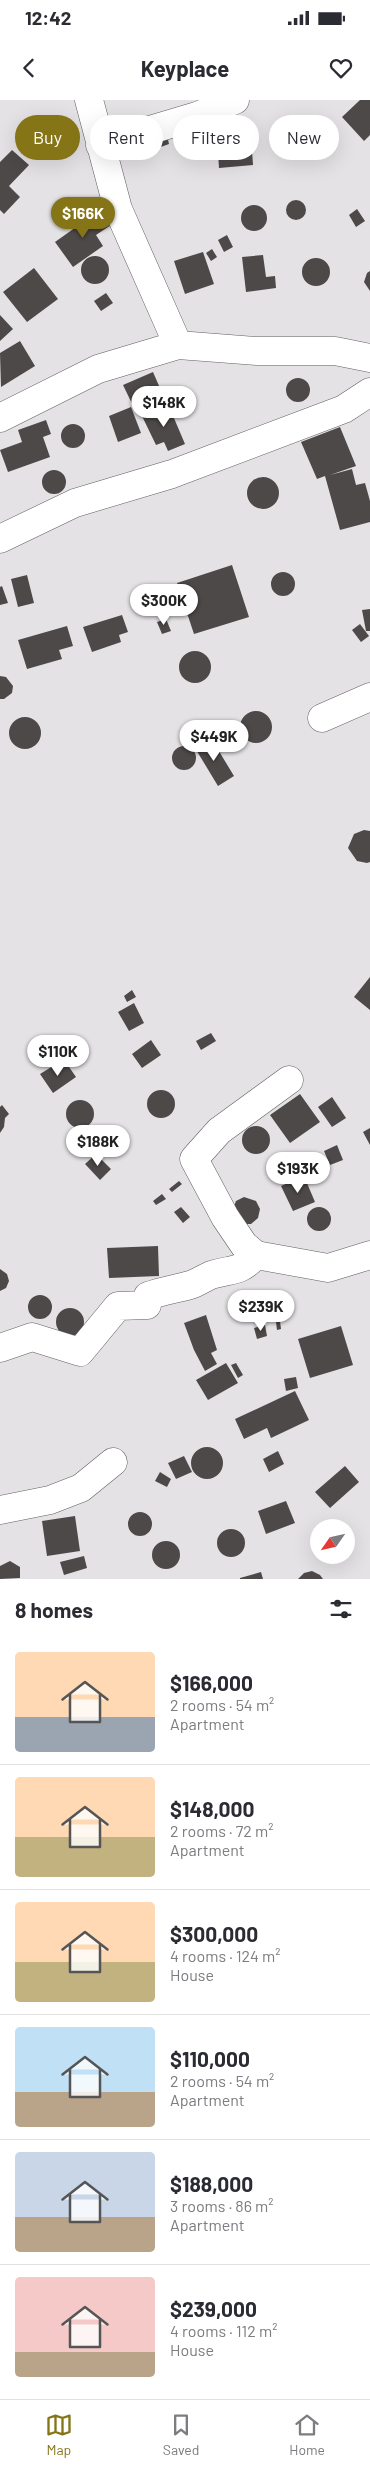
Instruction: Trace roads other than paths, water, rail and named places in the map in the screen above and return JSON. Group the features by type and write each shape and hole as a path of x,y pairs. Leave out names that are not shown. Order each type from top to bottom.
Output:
{"street":[{"path":"90,100 93,115"},
{"path":"163,126 197,116 235,100"},
{"path":"104,160 118,209 178,345"},
{"path":"0,418 98,369 178,345 257,352 335,351 370,358"},
{"path":"0,539 75,503 172,474 344,409 370,392"},
{"path":"322,718 370,697"},
{"path":"289,1080 219,1131 194,1159 225,1217 244,1245 256,1255 328,1268 370,1255"},
{"path":"0,1348 32,1337 80,1352 118,1306 147,1305 148,1296 166,1289 190,1285 212,1275 232,1272 246,1266 256,1255"},
{"path":"0,1510 50,1500 81,1488 114,1462"}]}
